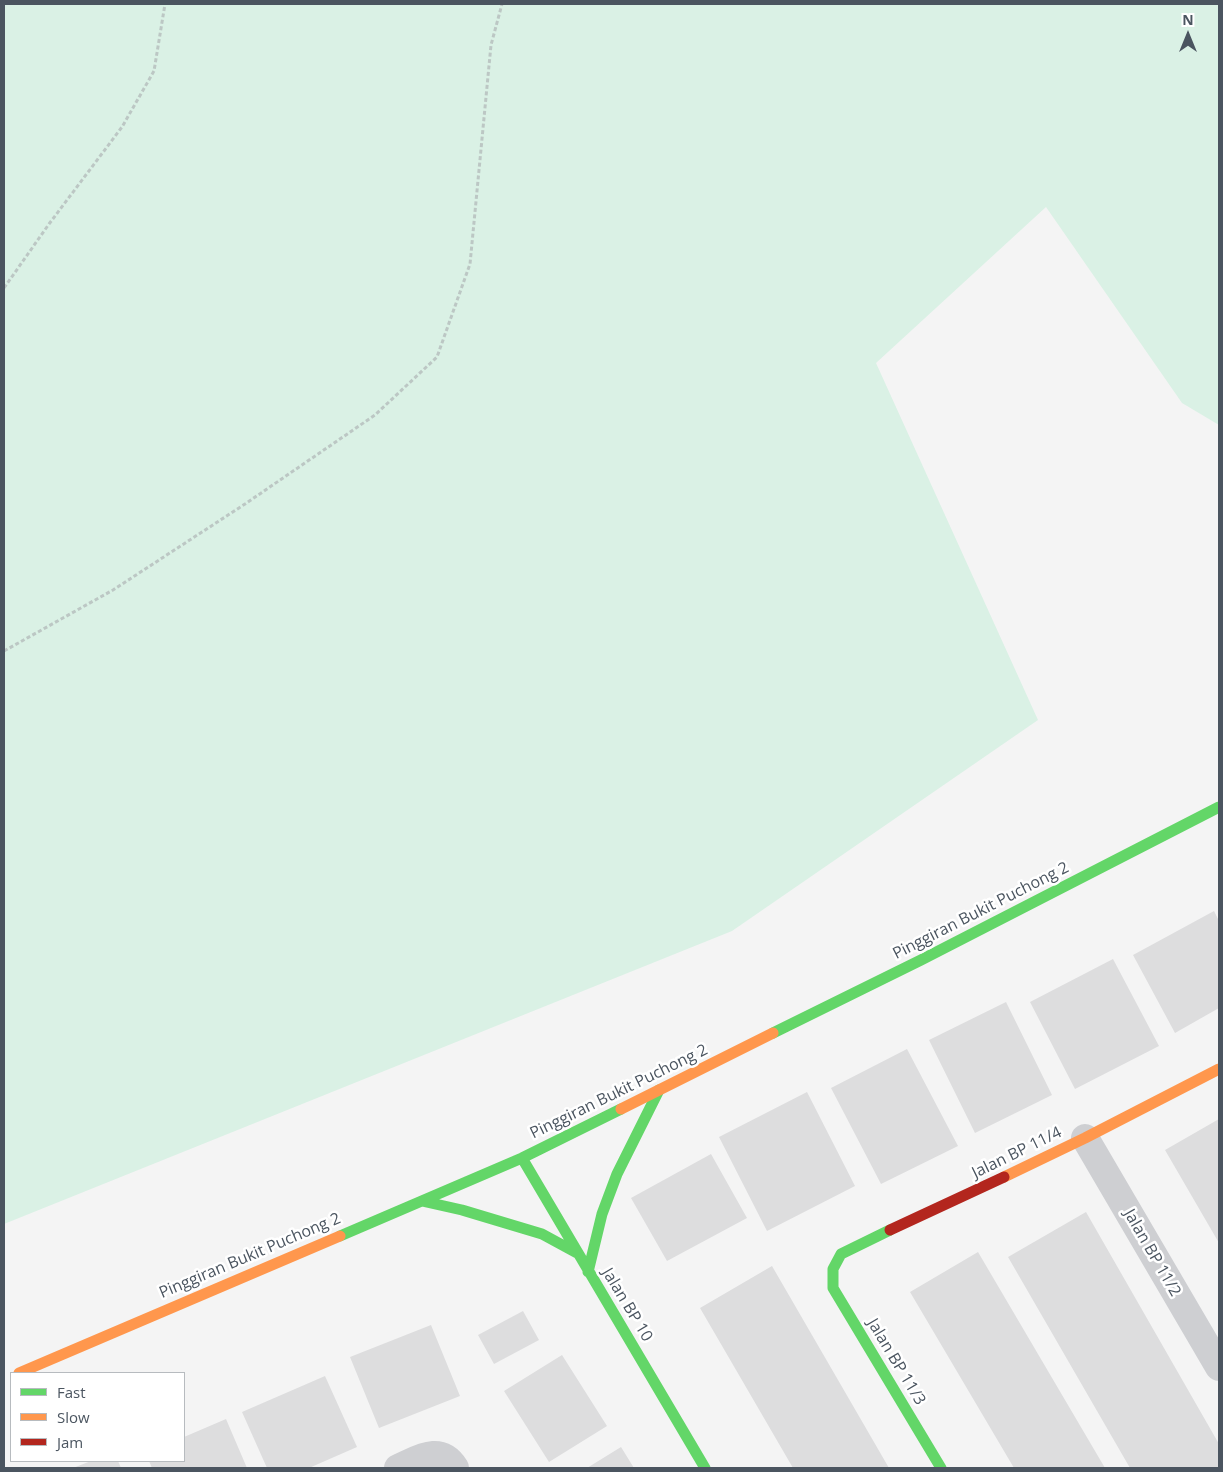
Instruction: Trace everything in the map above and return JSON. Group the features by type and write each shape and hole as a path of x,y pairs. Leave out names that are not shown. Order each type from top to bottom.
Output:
{"street":[{"name":"Pinggiran Bukit Puchong 2","path":"21,1372 522,1158 921,960 1219,808"},
{"name":"Jalan BP 11/4","path":"834,1269 841,1254 1085,1138 1219,1069"},
{"path":"588,1272 602,1214 617,1174 659,1090"},
{"name":"Jalan BP 11/2","path":"1085,1138 1219,1367"},
{"name":"Jalan BP 10","path":"522,1158 705,1468"},
{"path":"422,1200 542,1234 577,1253"},
{"name":"Jalan BP 11/3","path":"834,1269 833,1288 941,1468"},
{"path":"398,1468 429,1455 448,1462"}],"path":[{"path":"4,288 49,224 122,127 154,70 165,4"},
{"path":"4,651 113,590 245,504 375,415 437,357 470,264 491,45 502,4"}],"green space":[{"path":"4,4 1219,4 1219,425 1182,403 1046,207 876,363 1038,720 732,931 4,1224"}],"building":[{"path":"1214,911 1219,921 1219,1008 1175,1033 1133,955"},
{"path":"1113,959 1159,1046 1075,1089 1030,1002"},
{"path":"1006,1002 1052,1095 975,1133 929,1040"},
{"path":"907,1049 958,1146 881,1184 831,1088"},
{"path":"807,1092 855,1186 767,1231 719,1137"},
{"path":"1219,1119 1219,1243 1165,1150"},
{"path":"711,1154 747,1218 667,1261 631,1198"},
{"path":"1086,1212 1219,1444 1219,1468 1130,1468 1008,1257"},
{"path":"978,1252 1105,1468 1014,1468 910,1292"},
{"path":"772,1266 889,1468 793,1468 700,1308"},
{"path":"523,1311 539,1340 494,1364 478,1335"},
{"path":"431,1325 460,1396 379,1428 350,1357"},
{"path":"562,1355 607,1426 549,1462 504,1391"},
{"path":"325,1376 357,1447 309,1468 267,1468 242,1412"},
{"path":"226,1419 247,1468 152,1468 149,1462 185,1462 185,1437"},
{"path":"621,1447 634,1468 587,1468"},
{"path":"88,1462 118,1462 121,1468 73,1468"}],"traffic: fast":[{"path":"773,1033 921,960 1219,807"},
{"path":"588,1272 602,1214 617,1174 659,1090"},
{"path":"340,1236 522,1158 621,1109"},
{"path":"522,1158 705,1468"},
{"path":"422,1201 462,1210 542,1234 577,1253"},
{"path":"890,1230 841,1254 833,1269 833,1288 941,1468"}],"traffic: slow":[{"path":"621,1109 773,1033"},
{"path":"1004,1177 1085,1138 1219,1069"},
{"path":"21,1372 340,1236"}],"traffic: jam":[{"path":"890,1230 1004,1177"}]}
